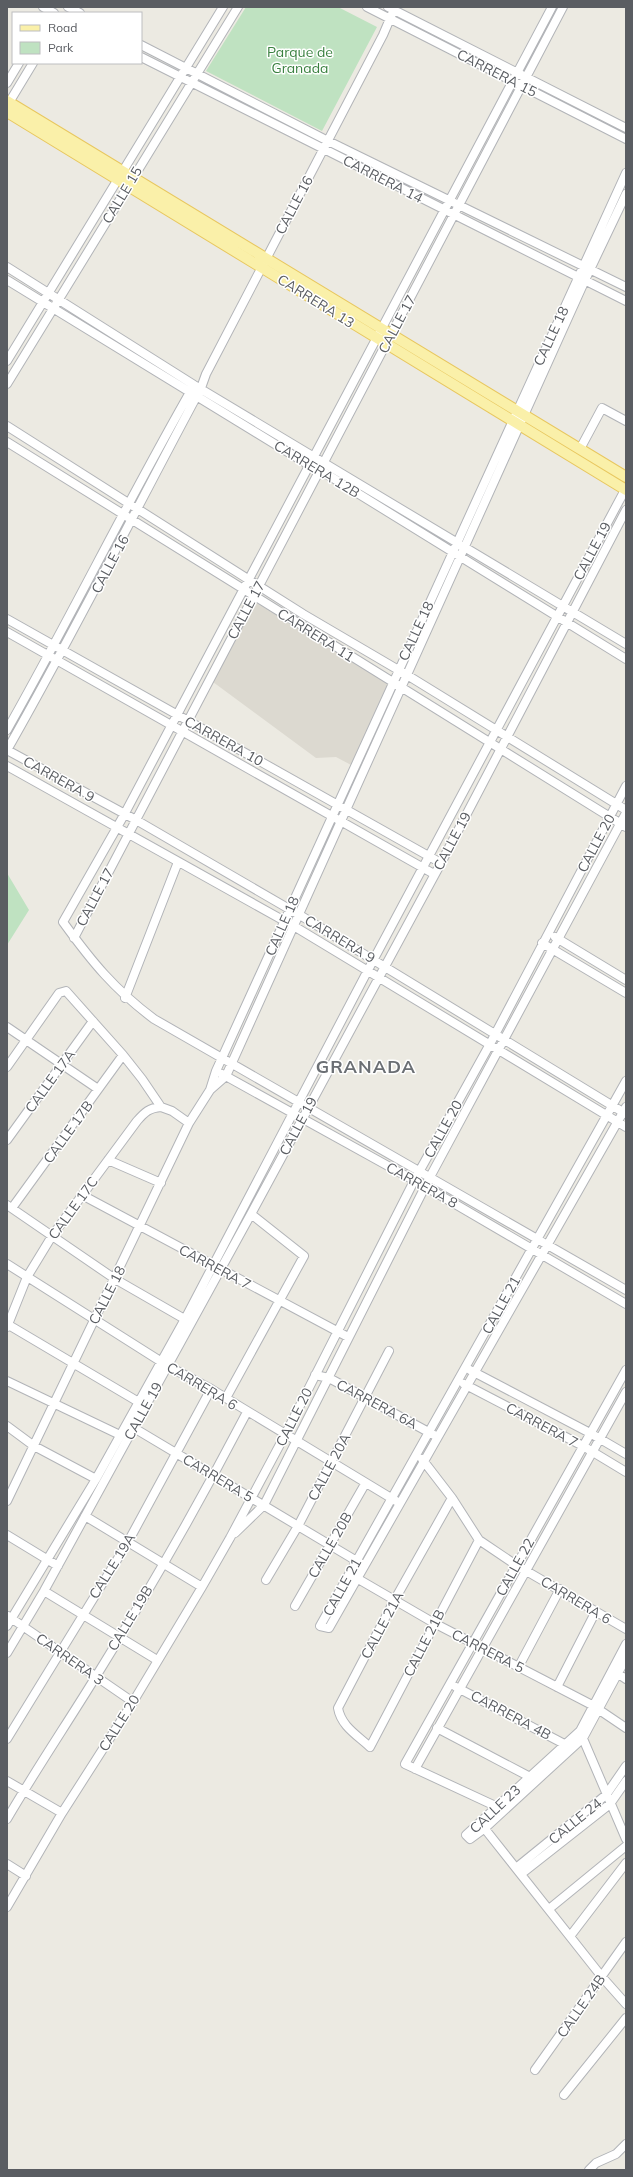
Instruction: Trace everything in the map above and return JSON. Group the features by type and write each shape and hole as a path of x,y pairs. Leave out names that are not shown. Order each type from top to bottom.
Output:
{"main road":[{"name":"CARRERA 13","path":"8,105 120,175 261,267 626,489"},
{"name":"CARRERA 13","path":"130,182 266,258 626,477"}],"street":[{"path":"43,7 52,11"},
{"path":"68,7 78,12"},
{"name":"CALLE 15","path":"7,361 223,7"},
{"name":"CALLE 15","path":"7,384 196,73 238,7"},
{"name":"CARRERA 15","path":"367,7 626,139"},
{"name":"CALLE 17","path":"552,7 118,827 63,922 74,938 563,7"},
{"name":"CARRERA 15","path":"395,9 516,73 626,128"},
{"name":"CALLE 16","path":"7,730 55,646 128,503 206,374 383,35 393,20 395,9"},
{"path":"542,25 550,32"},
{"name":"CARRERA 14","path":"142,46 328,141 626,288"},
{"name":"CARRERA 14","path":"142,58 626,301"},
{"path":"7,83 18,64"},
{"path":"8,105 33,64"},
{"name":"CALLE 18","path":"210,1090 226,1076 300,915 465,547 520,413 586,268 626,173"},
{"name":"CALLE 18","path":"586,268 626,194"},
{"name":"CARRERA 12B","path":"7,268 49,292 309,465 322,466 457,542 562,607 626,644"},
{"path":"604,290 609,279"},
{"name":"CARRERA 12B","path":"7,280 53,309 314,456 322,466 460,557 626,659"},
{"name":"CALLE 16","path":"7,750 58,661 133,521 195,390"},
{"path":"580,449 602,408 626,420"},
{"name":"CALLE 18","path":"7,1501 34,1446 53,1402 115,1279 189,1123 210,1090 222,1057 331,816 457,542 516,423"},
{"name":"CARRERA 11","path":"7,426 249,578 303,614 507,736 616,804 626,812"},
{"name":"CARRERA 11","path":"7,442 297,624 623,825"},
{"name":"CALLE 19","path":"188,1321 212,1266 244,1204 373,960 626,489"},
{"name":"CALLE 19","path":"8,1620 96,1480 120,1435 142,1404 188,1321 220,1270 253,1212 302,1118 441,863 626,510"},
{"path":"587,560 598,564"},
{"path":"297,624 303,614"},
{"name":"CARRERA 10","path":"7,620 441,863"},
{"name":"CARRERA 10","path":"7,632 434,874"},
{"path":"540,649 551,653"},
{"name":"CARRERA 9","path":"7,750 124,815 136,820 289,908 612,1106 625,1111"},
{"name":"CARRERA 9","path":"7,766 284,920 626,1128"},
{"name":"CALLE 20","path":"7,1907 62,1813 133,1702 230,1538 250,1497 285,1435 414,1181 490,1044 626,786"},
{"name":"CALLE 20","path":"230,1538 264,1505 430,1178 558,939 623,825 626,812"},
{"path":"384,845 391,835"},
{"path":"126,998 178,862"},
{"path":"548,933 626,980"},
{"name":"CARRERA 8","path":"74,938 95,966 126,998 154,1019 626,1290"},
{"path":"542,944 553,949 626,993"},
{"path":"7,1067 59,993 66,991 123,1055 161,1107 172,1111 189,1123"},
{"name":"CALLE 17A","path":"7,1140 93,1021"},
{"path":"7,1027 98,1089"},
{"name":"CALLE 17B","path":"9,1207 123,1055"},
{"name":"CARRERA 8","path":"216,1071 293,1112 426,1187 626,1304"},
{"name":"CALLE 21","path":"625,1111 329,1628 320,1626 626,1080"},
{"name":"CALLE 17C","path":"7,1325 27,1277 52,1236 145,1112 152,1108 161,1107"},
{"path":"108,1160 161,1183"},
{"name":"CARRERA 7","path":"82,1195 348,1338"},
{"path":"9,1207 115,1279 188,1321"},
{"path":"226,1398 304,1256 253,1212"},
{"path":"234,1223 243,1228"},
{"name":"CARRERA 6","path":"7,1264 164,1363 211,1389 285,1435 332,1461 365,1484 400,1504"},
{"path":"7,1325 73,1362 142,1404"},
{"name":"CALLE 20A","path":"266,1580 298,1526 389,1351"},
{"name":"CARRERA 7","path":"465,1368 600,1438 626,1454"},
{"name":"CALLE 22","path":"626,1370 405,1764 415,1769 626,1392"},
{"name":"CARRERA 6A","path":"315,1375 329,1378 429,1431 437,1438"},
{"name":"CARRERA 7","path":"458,1381 583,1446 626,1472"},
{"path":"7,1382 53,1402 120,1435"},
{"name":"CALLE 19A","path":"7,1739 81,1615 128,1542 211,1389"},
{"name":"CALLE 19","path":"7,1653 24,1627 134,1428 142,1404"},
{"name":"CALLE 19B","path":"7,1819 96,1677 214,1476 247,1412"},
{"path":"7,1426 34,1446 96,1480"},
{"name":"CARRERA 5","path":"134,1428 365,1566"},
{"path":"416,1455 424,1461 452,1498 479,1540"},
{"name":"CALLE 20B","path":"295,1606 365,1484"},
{"name":"CALLE 21A","path":"370,1746 345,1724 340,1717 338,1708 394,1601 452,1498"},
{"path":"85,1516 202,1587"},
{"path":"7,1535 58,1566"},
{"name":"CARRERA 6","path":"479,1540 516,1565 626,1629"},
{"name":"CALLE 21B","path":"370,1746 479,1540"},
{"name":"CARRERA 5","path":"349,1574 434,1623 595,1706 626,1728"},
{"path":"519,1666 560,1590"},
{"path":"44,1591 81,1615 119,1636 157,1660"},
{"path":"557,1687 596,1611"},
{"name":"CARRERA 3","path":"8,1620 24,1627 133,1702"},
{"name":"CALLE 23","path":"518,1871 482,1825 581,1735 626,1644"},
{"name":"CALLE 23","path":"595,1706 626,1658"},
{"path":"617,1673 626,1679"},
{"name":"CARRERA 4B","path":"450,1684 569,1746"},
{"path":"437,1728 533,1778"},
{"path":"581,1735 626,1840"},
{"name":"CALLE 24","path":"518,1871 606,1795 626,1766"},
{"path":"415,1769 501,1808"},
{"name":"CALLE 24","path":"518,1871 610,1804 626,1780"},
{"path":"7,1781 62,1813"},
{"path":"549,1909 626,1846"},
{"path":"571,1935 626,1863"},
{"path":"7,1864 26,1876"},
{"path":"518,1871 571,1935 602,1977 626,2004"},
{"name":"CALLE 24B","path":"535,2070 626,1942"},
{"path":"564,2095 626,2018"},
{"path":"589,2170 596,2163 616,2154 626,2144"}],"shaded area":[{"path":"255,602 389,683 353,766 336,757 316,758 213,682"}],"green space":[{"name":"Parque de Granada","path":"246,7 338,7 377,27 322,131 206,71"},
{"path":"7,873 29,910 7,945"}],"district":[{"name":"GRANADA","path":"366,1067"}]}
